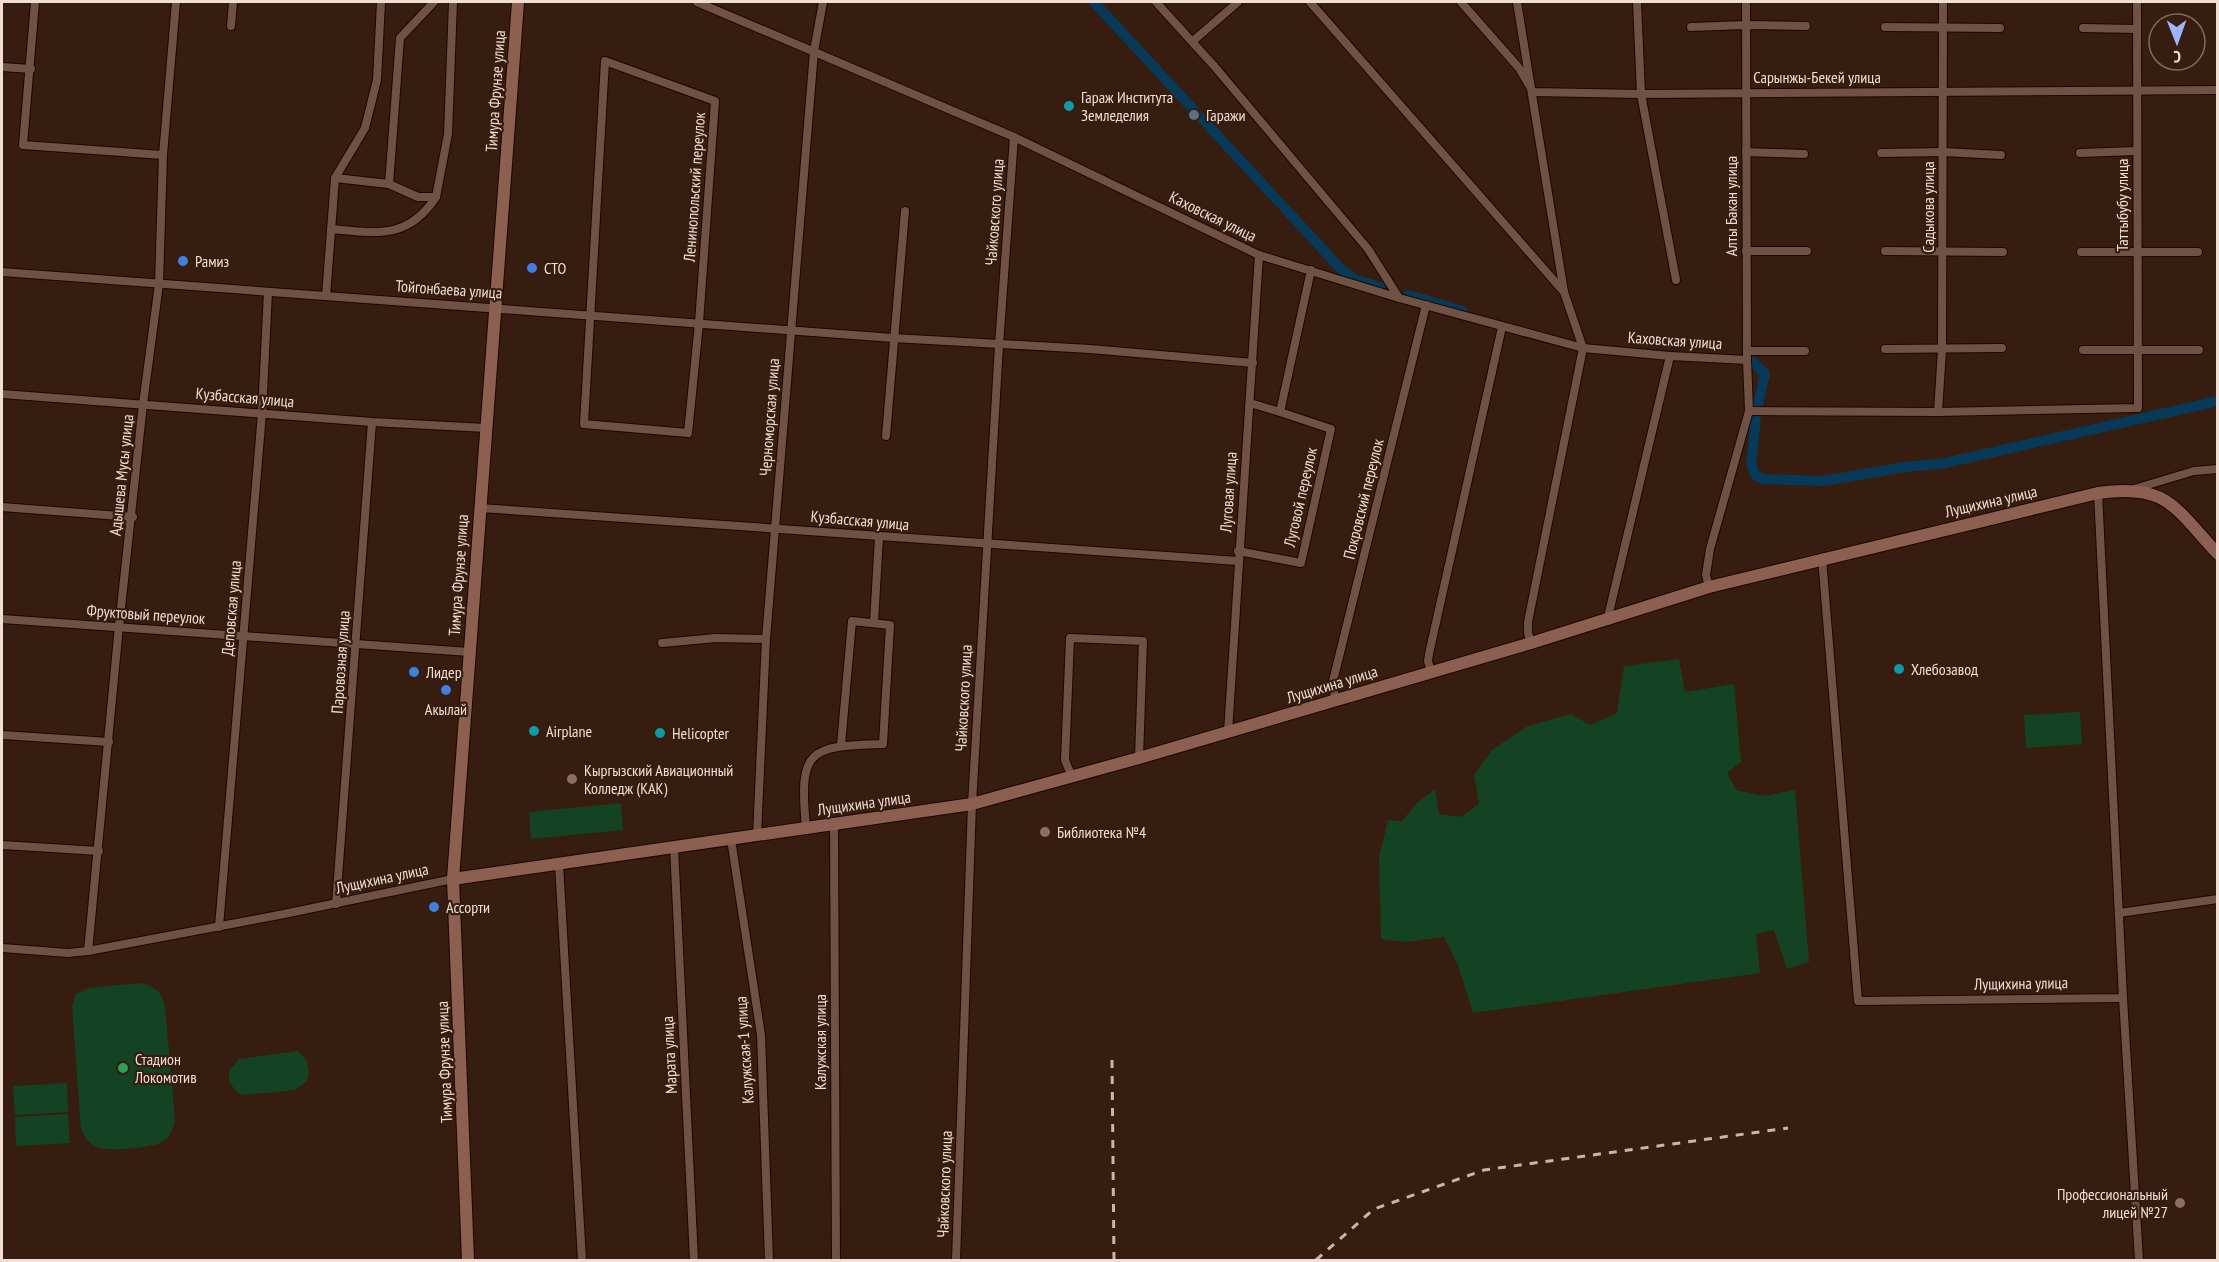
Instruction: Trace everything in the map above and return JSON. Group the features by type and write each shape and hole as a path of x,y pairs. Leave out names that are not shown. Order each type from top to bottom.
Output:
{"street":[{"path":"35,2 23,145 163,155"},
{"name":"Адышева Мусы улица","path":"88,951 119,626 133,517 143,404 159,284 163,155 176,2"},
{"path":"231,26 233,2"},
{"path":"326,296 335,178 365,128 377,80 381,2"},
{"path":"389,184 400,38 434,2"},
{"path":"331,229 375,232 398,230 427,211 436,197 448,134 453,2"},
{"name":"Тимура Фрунзе улица","path":"468,1260 453,879 518,2"},
{"name":"Каховская улица","path":"697,2 1014,137 1259,255 1399,298 1583,348 1670,356 1747,355 1805,351"},
{"name":"Черноморская улица","path":"757,835 766,639 790,330 814,51 823,2"},
{"path":"1156,2 1193,41 1368,249 1399,298"},
{"path":"1193,41 1238,2"},
{"path":"1310,2 1564,292"},
{"path":"1461,2 1519,68 1533,92"},
{"path":"1518,2 1564,292 1583,348 1528,622 1531,644"},
{"path":"1637,2 1641,94 1676,280"},
{"name":"Алты Бакан улица","path":"1746,2 1746,251 1749,411"},
{"name":"Садыкова улица","path":"1938,412 1942,350 1943,2"},
{"name":"Таттыбубу улица","path":"1938,412 2138,408 2137,2"},
{"path":"1691,27 1806,26"},
{"path":"1885,27 2000,28"},
{"path":"2083,28 2137,29"},
{"name":"Ленинопольский переулок","path":"605,61 715,101 699,323 688,433 584,424 591,315 605,61"},
{"path":"2,67 31,69"},
{"name":"Сарынжы-Бекей улица","path":"1533,92 1641,94 2217,90"},
{"name":"Чайковского улица","path":"956,1260 972,804 999,345 1014,137"},
{"path":"2080,153 2136,151"},
{"path":"1881,153 1944,152 2001,155"},
{"path":"1746,153 1804,153"},
{"path":"335,178 389,184 418,197 436,197"},
{"path":"886,436 905,211"},
{"path":"1746,251 1807,251"},
{"path":"1885,251 2003,252"},
{"path":"2081,252 2198,252"},
{"name":"Луговая улица","path":"1228,732 1259,255"},
{"path":"1250,403 1280,412 1311,270"},
{"name":"Тойгонбаева улица","path":"2,272 893,338 1090,349 1253,363"},
{"name":"Деповская улица","path":"219,927 262,413 268,292"},
{"name":"Покровский переулок","path":"1335,700 1333,681 1426,305"},
{"path":"1431,672 1429,654 1502,327"},
{"path":"1885,349 2001,348"},
{"path":"2083,350 2199,350"},
{"path":"1607,621 1670,356"},
{"name":"Кузбасская улица","path":"2,394 372,422 486,428"},
{"path":"1709,586 1706,575 1710,549 1749,411 1938,412"},
{"name":"Луговой переулок","path":"1238,556 1301,563 1331,429 1280,412"},
{"name":"Паровозная улица","path":"336,904 372,422"},
{"name":"Лущихина улица","path":"2132,490 2194,471 2217,469"},
{"name":"Лущихина улица","path":"2,948 68,953 88,951 336,904 453,879 972,804 1531,644 1709,586 2098,493 2145,491 2165,500 2217,554"},
{"path":"2098,493 2123,998 2139,1260"},
{"path":"2,507 133,517"},
{"name":"Кузбасская улица","path":"480,508 987,544 1238,556"},
{"path":"874,622 879,537"},
{"name":"Лущихина улица","path":"1822,558 1858,1001 2123,998"},
{"name":"Фруктовый переулок","path":"2,619 469,652"},
{"path":"806,828 803,789 809,762 817,753 842,745 883,744 890,625 852,621 842,745"},
{"path":"662,643 716,638 766,639"},
{"path":"1072,777 1065,760 1070,638 1143,641 1139,758"},
{"path":"2,735 109,742"},
{"name":"Калужская улица","path":"834,824 836,1260"},
{"name":"Калужская-1 улица","path":"731,839 761,1035 769,1260"},
{"path":"2,845 99,851"},
{"name":"Марата улица","path":"674,847 694,1260"},
{"path":"559,864 582,1260"},
{"path":"2119,913 2217,899"}],"green space":[{"path":"1679,659 1685,692 1734,684 1741,762 1727,773 1736,790 1764,796 1795,790 1809,962 1787,969 1774,930 1756,934 1760,973 1473,1013 1458,965 1444,937 1407,942 1381,939 1379,857 1388,820 1402,821 1417,803 1435,789 1439,814 1461,817 1479,804 1474,775 1492,750 1528,726 1571,714 1590,725 1617,713 1624,666"},
{"path":"2080,712 2082,744 2026,748 2024,715"},
{"path":"621,803 623,830 531,839 529,812"},
{"name":"Стадион Локомотив","path":"140,983 157,990 165,1006 175,1120 168,1137 151,1146 111,1149 97,1147 86,1138 81,1130 72,1006 76,994 89,988"},
{"path":"298,1051 307,1061 309,1075 306,1082 295,1090 243,1095 237,1092 229,1082 230,1069 239,1059"},
{"path":"67,1083 68,1112 15,1115 13,1086"},
{"path":"68,1114 70,1143 16,1146 15,1117"}],"waterway":[{"path":"1094,2 1341,269 1354,279 1380,287"},
{"path":"1408,295 1463,311"},
{"path":"1749,358 1765,374 1758,405"},
{"path":"1756,416 1751,464 1756,476 1764,479 1823,481 1905,467 1945,463 2218,401"}],"railway":[{"path":"1112,1060 1114,1260"},
{"path":"1316,1260 1374,1209 1484,1170 1788,1128"}],"place":[{"name":"Гараж Института Земледелия","path":"1069,106"},
{"name":"Гаражи","path":"1194,115"},
{"name":"Рамиз","path":"183,261"},
{"name":"СТО","path":"532,268"},
{"name":"Хлебозавод","path":"1899,669"},
{"name":"Лидер","path":"414,672"},
{"name":"Акылай","path":"446,690"},
{"name":"Airplane","path":"534,731"},
{"name":"Helicopter","path":"660,733"},
{"name":"Кыргызский Авиационный Колледж (КАК)","path":"572,779"},
{"name":"Библиотека №4","path":"1045,832"},
{"name":"Ассорти","path":"434,907"},
{"name":"Стадион Локомотив","path":"123,1068"},
{"name":"Профессиональный лицей №27","path":"2180,1203"}]}
